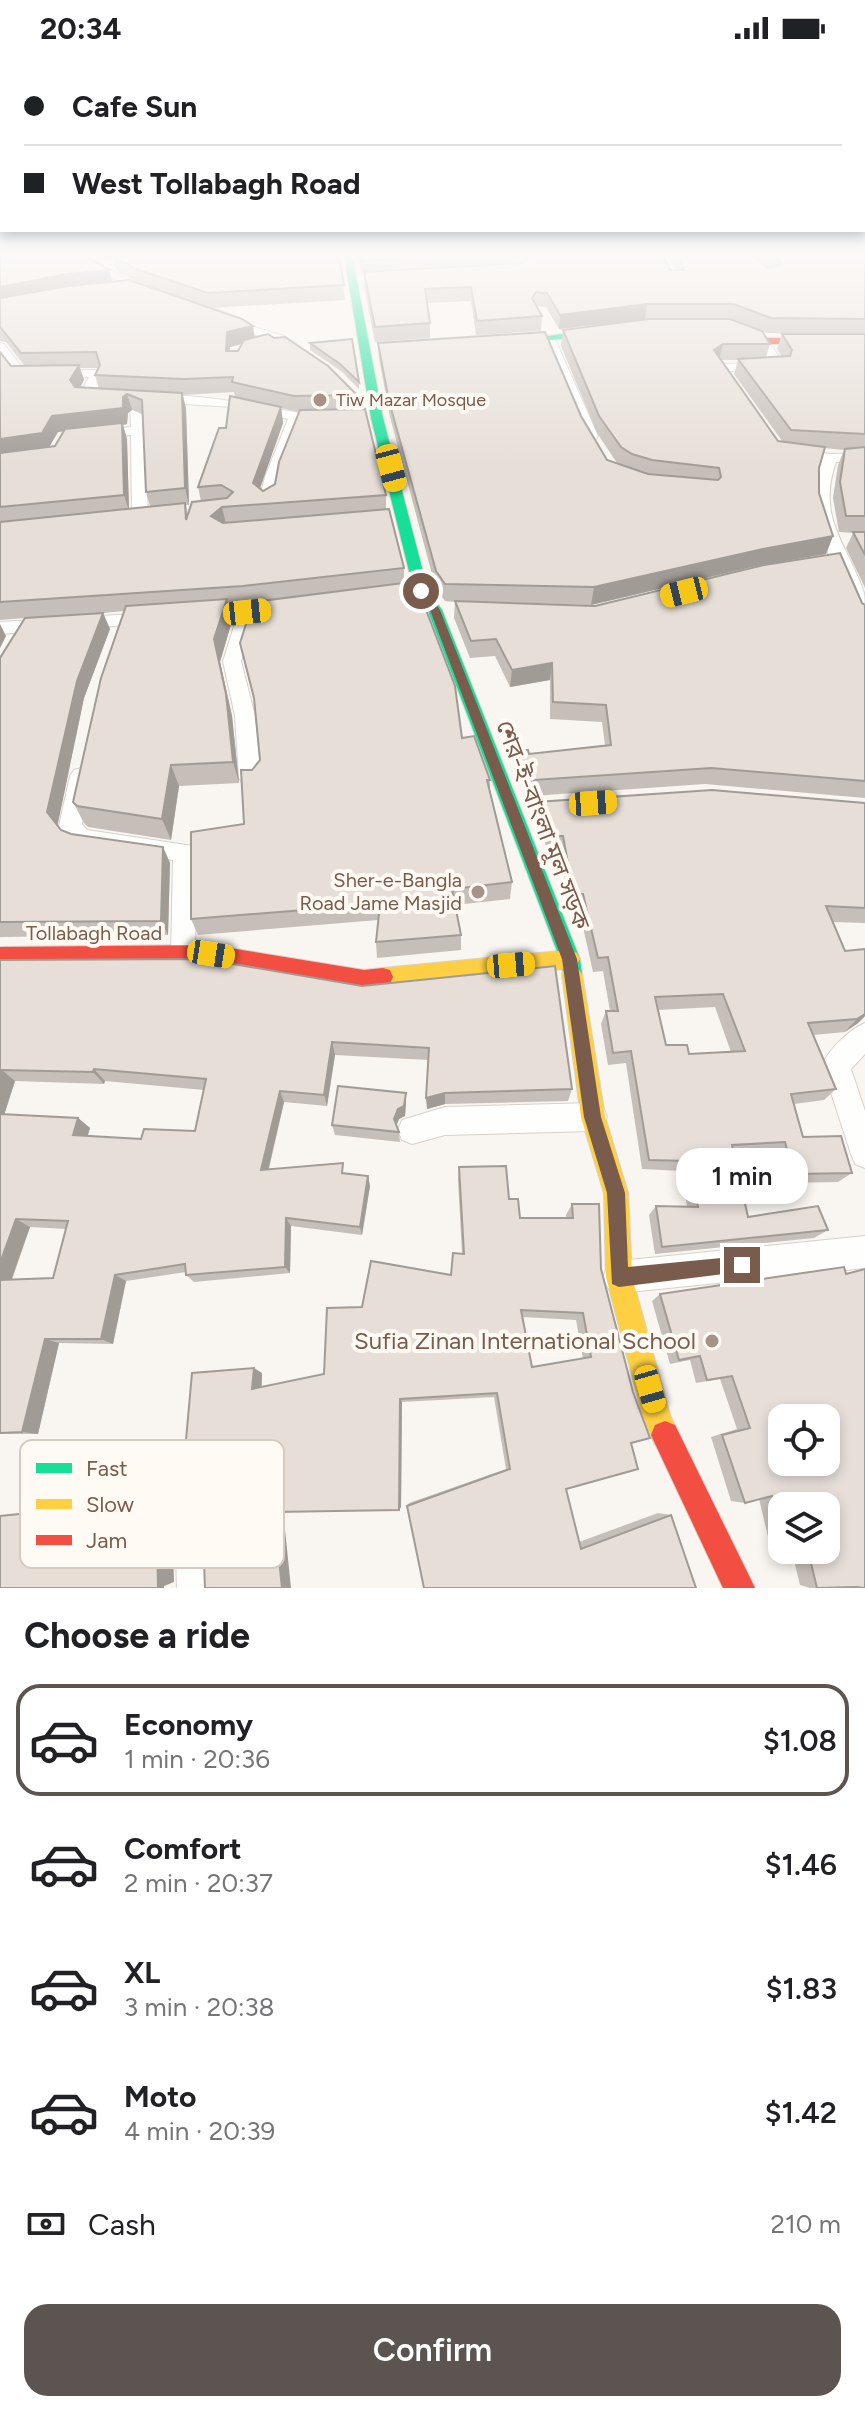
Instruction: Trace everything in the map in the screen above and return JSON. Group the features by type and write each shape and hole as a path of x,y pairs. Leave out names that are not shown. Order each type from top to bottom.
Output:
{"street":[{"path":"242,326 280,339 313,362"},
{"path":"369,326 373,351 370,418"},
{"path":"702,327 730,327 763,341 865,341"},
{"path":"489,344 549,333 630,329"},
{"path":"549,333 580,415 596,445"},
{"path":"266,348 280,339"},
{"path":"736,391 719,367 779,367 763,341"},
{"path":"0,347 21,375"},
{"path":"0,377 91,371 95,373 96,381 85,397 232,403 295,419 335,419"},
{"path":"356,397 370,418"},
{"path":"137,399 135,431 139,518"},
{"name":"শের-ই-বাংলা মূল সড়ক","path":"370,418 414,592 442,610 510,809 570,959 593,1117 616,1193 619,1277 657,1417 739,1588"},
{"path":"267,500 272,477 295,419"},
{"path":"81,436 135,431"},
{"path":"780,453 830,458 865,457"},
{"path":"830,458 820,479 821,508 832,540 831,561 860,600 865,619"},
{"path":"832,540 854,541"},
{"path":"0,628 293,607"},
{"path":"247,612 232,661 245,716 250,778"},
{"path":"115,647 125,621"},
{"path":"13,648 25,627"},
{"path":"87,750 70,826 81,838 185,852 183,955"},
{"path":"510,809 540,807"},
{"name":"Tollabagh Road","path":"0,956 183,955 216,962 364,979 570,959"},
{"path":"865,1036 836,1065 865,1154"},
{"path":"412,1130 445,1121 593,1117"},
{"path":"619,1277 865,1252"},
{"path":"195,1568 196,1588"}],"building":[{"path":"251,326 227,332 226,351 238,351 244,340 268,334 274,338 285,337 328,366 357,395 294,396 232,382 233,377 184,379 95,375 100,365 96,352 21,353 0,327"},
{"path":"590,326 750,326 762,331 770,344 723,344 714,350 778,441 825,447 819,468 819,493 833,536 594,587 445,584 436,571 389,401 378,343 545,332 581,416 607,460 648,474 718,480 721,477 719,468 652,460 621,447 599,416 563,330"},
{"path":"782,334 865,334 865,434 791,430 738,359 790,356 792,350"},
{"path":"352,339 359,382 310,343"},
{"path":"0,352 11,366 79,365 70,380 75,387 182,393 185,488 146,492 142,400 127,394 123,397 123,408 52,416 42,433 0,439"},
{"path":"230,396 281,407 253,483 263,491 275,484 279,462 300,410 365,409 386,495 222,507 211,516 223,523 389,509 404,568 243,586 0,602 0,522 185,503 186,520 192,502 227,498 233,492 221,485 198,487 219,428 226,428"},
{"path":"122,423 124,495 0,507 0,453 55,446 65,429"},
{"path":"865,447 865,516 846,516 840,482 845,449"},
{"path":"853,532 865,532 865,555"},
{"path":"840,553 865,605 865,781 711,768 534,780 534,777 527,777 516,750 528,750 529,754 611,745 606,705 553,702 552,663 512,670 496,639 471,641 455,601 595,606 764,565"},
{"path":"411,582 420,594 455,686 462,738 474,736 490,780 487,780 512,882 452,889 461,935 376,942 380,904 191,919 191,832 244,824 241,770 252,770 260,760 254,698 240,643 253,602"},
{"path":"227,599 214,639 226,694 233,762 171,765 162,819 77,806 73,802 101,678 126,606"},
{"path":"103,613 77,681 47,812 61,830 71,834 163,847 161,921 0,922 0,658 25,618"},
{"path":"712,790 865,803 865,908 826,906 845,951 865,949 865,1014 857,1019 808,1023 836,1089 791,1094 803,1137 841,1136 852,1173 793,1174 785,1142 732,1145 748,1217 818,1206 828,1230 662,1247 656,1206 698,1207 690,1161 649,1160 631,1051 613,1053 606,1011 618,1011 608,957 598,958 583,894 575,894 573,890 563,836 551,836 537,802","holes":["723,994 745,1051 689,1054 687,1045 666,1045 655,997"]},
{"path":"204,959 362,986 555,966 572,1089 445,1093 426,1098 429,1048 332,1042 324,1095 280,1091 261,1170 343,1163 342,1173 368,1176 360,1227 286,1218 285,1267 186,1275 185,1264 115,1275 101,1339 45,1339 22,1432 0,1433 0,1280 53,1278 68,1221 16,1219 0,1263 0,1114 78,1118 73,1135 141,1139 144,1129 195,1131 206,1079 94,1069 93,1072 2,1070 0,1075 0,960"},
{"path":"338,1086 406,1093 404,1106 398,1109 394,1119 399,1132 332,1125"},
{"path":"506,1166 509,1199 518,1199 520,1218 573,1218 572,1204 599,1204 601,1269 633,1392 650,1438 631,1443 638,1469 566,1489 581,1549 671,1515 696,1588 424,1588 407,1506 510,1469 497,1393 400,1399 399,1510 284,1512 284,1440 186,1440 192,1373 254,1368 252,1389 324,1374 327,1308 362,1307 371,1261 451,1275 453,1253 464,1254 459,1167","holes":["521,1310 583,1313 591,1357 532,1367"]},
{"path":"844,1267 846,1274 865,1269 865,1588 817,1588 811,1564 840,1564 840,1492 768,1492 768,1497 745,1503 722,1435 750,1428 732,1376 707,1380 700,1356 679,1360 660,1294"},
{"path":"20,1514 20,1568 158,1568 158,1588 0,1588 0,1516"},
{"path":"204,1568 280,1568 282,1588 205,1588"}],"traffic: fast":[{"path":"361,326 377,418 421,591 435,610 570,959 572,974"},
{"path":"504,343 604,331"}],"traffic: slow":[{"path":"383,977 570,959"},
{"path":"572,974 593,1117 616,1193 619,1277 657,1417 665,1435"}],"traffic: jam":[{"path":"727,327 763,341 865,341"},
{"path":"0,956 211,954 364,979 383,977"},
{"path":"665,1435 739,1588"}],"place":[{"name":"Tiw Mazar Mosque","path":"320,400"},
{"name":"Sher-e-Bangla Road Jame Masjid","path":"478,892"},
{"name":"Sufia Zinan International School","path":"712,1341"}],"route":[{"path":"421,591 435,610 570,959 593,1117 616,1193 619,1277 742,1265"}]}
